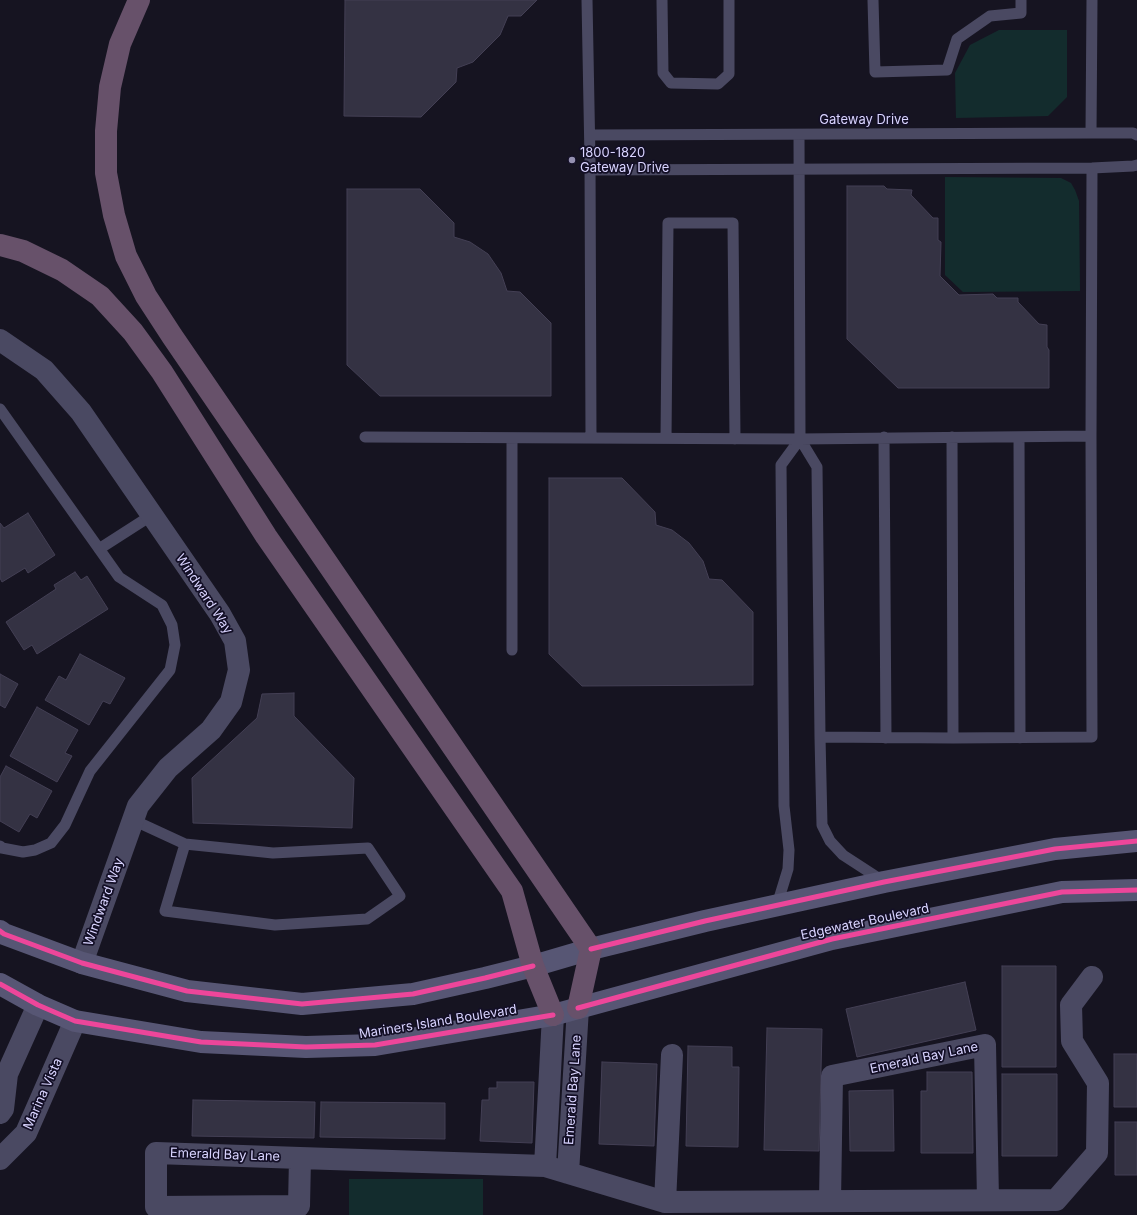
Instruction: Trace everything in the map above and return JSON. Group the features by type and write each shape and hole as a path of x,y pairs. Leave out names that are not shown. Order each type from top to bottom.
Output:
{"highway":[{"path":"139,0 120,44 110,87 106,131 106,173 114,215 126,256 146,296 172,336 591,949 578,1008"},
{"path":"0,245 23,251 62,270 100,296 133,332 162,372 266,536 512,891 533,966 553,1015"}],"main road":[{"path":"0,931 82,963 187,991 302,1004 413,994 533,966 591,949 777,905 884,882 1055,849 1137,841"},
{"name":"Edgewater Boulevard","path":"578,1008 832,939 1062,892 1137,890"},
{"name":"Mariners Island Boulevard","path":"0,984 38,1005 75,1021 201,1042 306,1047 375,1045 553,1015 578,1008"}],"street":[{"name":"Windward Way","path":"0,340 44,370 80,412 220,614 235,641 239,670 230,702 211,730 168,768 138,806 82,963"},
{"name":"Emerald Bay Lane","path":"300,1158 299,1206 156,1207 156,1153 545,1166 665,1202 1056,1200 1097,1153 1098,1083 1072,1041 1071,1005 1092,977"},
{"path":"0,1112 3,1109 4,1079 38,1005"},
{"name":"Emerald Bay Lane","path":"568,1173 578,1008"},
{"name":"Emerald Bay Lane","path":"545,1166 553,1015"},
{"name":"Marina Vista","path":"0,1159 26,1133 75,1021"},
{"name":"Emerald Bay Lane","path":"830,1201 832,1076 985,1045 988,1200"},
{"path":"665,1202 672,1055"}],"lane":[{"path":"587,0 590,135 591,438"},
{"path":"662,0 663,73 671,82 718,84 728,74 729,0"},
{"path":"873,0 875,72 947,70 957,39 990,16 1020,13 1021,0"},
{"path":"1091,133 1092,0"},
{"name":"Gateway Drive","path":"590,135 1091,133 1133,133 1137,135"},
{"path":"799,135 800,439 817,467 822,825 830,841 843,855 884,882"},
{"path":"590,170 1092,168 1137,165"},
{"path":"820,737 1092,737 1092,168"},
{"path":"666,438 668,223 733,223 735,439"},
{"path":"0,409 119,577 162,606 172,625 175,645 170,670 90,770 65,825 51,843 35,850 23,852 2,848 0,846"},
{"path":"364,437 800,439 1091,436"},
{"path":"884,437 886,738"},
{"path":"952,437 953,738"},
{"path":"1019,437 1020,738"},
{"path":"512,438 512,650"},
{"path":"777,905 788,869 789,850 784,799 780,466 800,439"},
{"path":"99,549 152,515"},
{"path":"133,820 185,844 273,853 368,848 400,896 367,919 275,925 165,911 185,844"}],"green space":[{"path":"999,30 1067,30 1067,97 1048,116 956,118 955,73 970,45"},
{"path":"945,177 1061,178 1071,183 1079,201 1080,291 963,292 945,275"},
{"path":"349,1179 483,1179 483,1215 349,1215"}],"building":[{"path":"345,0 537,0 521,16 508,16 500,35 473,62 457,68 456,82 421,117 344,116"},
{"path":"847,186 884,186 887,189 912,190 911,195 933,218 938,218 938,240 941,242 940,276 959,295 993,294 997,298 1018,298 1018,302 1039,324 1047,325 1047,347 1049,350 1049,388 898,388 847,339"},
{"path":"347,189 420,189 454,223 454,237 470,242 488,254 501,273 507,291 520,292 551,323 551,396 380,396 347,365"},
{"path":"549,478 622,478 655,512 656,525 672,530 689,543 703,561 709,579 722,580 753,612 753,685 582,686 549,654"},
{"path":"28,513 55,555 28,573 25,568 2,582 0,578 0,523 4,528"},
{"path":"75,572 81,580 87,576 108,609 37,654 32,645 24,650 6,622 56,589 54,585"},
{"path":"80,654 125,678 110,704 103,701 89,725 45,700 59,676 66,680"},
{"path":"0,674 18,684 5,708 0,705"},
{"path":"294,693 294,716 354,778 352,828 193,823 192,778 257,718 262,694"},
{"path":"37,707 78,730 65,753 72,756 57,782 10,756"},
{"path":"6,766 52,791 37,818 30,814 19,832 0,821 0,777"},
{"path":"1002,966 1056,966 1056,1067 1002,1067"},
{"path":"965,982 976,1030 857,1057 846,1009"},
{"path":"767,1028 822,1029 819,1151 764,1150"},
{"path":"688,1046 732,1047 732,1067 739,1067 738,1147 686,1146"},
{"path":"1114,1054 1137,1054 1137,1107 1114,1107"},
{"path":"602,1062 657,1064 654,1146 599,1144"},
{"path":"927,1072 972,1072 973,1153 921,1153 921,1091 927,1091"},
{"path":"1002,1074 1057,1074 1057,1156 1002,1156"},
{"path":"497,1082 534,1082 532,1143 480,1141 482,1100 489,1100 489,1088 497,1088"},
{"path":"893,1090 894,1151 850,1151 849,1091"},
{"path":"193,1100 315,1102 314,1138 192,1136"},
{"path":"321,1102 445,1103 445,1139 320,1137"},
{"path":"1115,1122 1137,1122 1137,1175 1115,1175"}],"cycle path":[{"path":"591,949 705,921 884,882 1055,849 1137,841"},
{"path":"578,1008 832,939 1062,892 1137,890"},
{"path":"0,931 4,934 82,963 187,991 302,1004 413,994 533,966"},
{"path":"0,984 38,1005 75,1021 201,1042 306,1047 375,1045 553,1015"}],"place":[{"name":"1800-1820 Gateway Drive","path":"572,160"}]}
